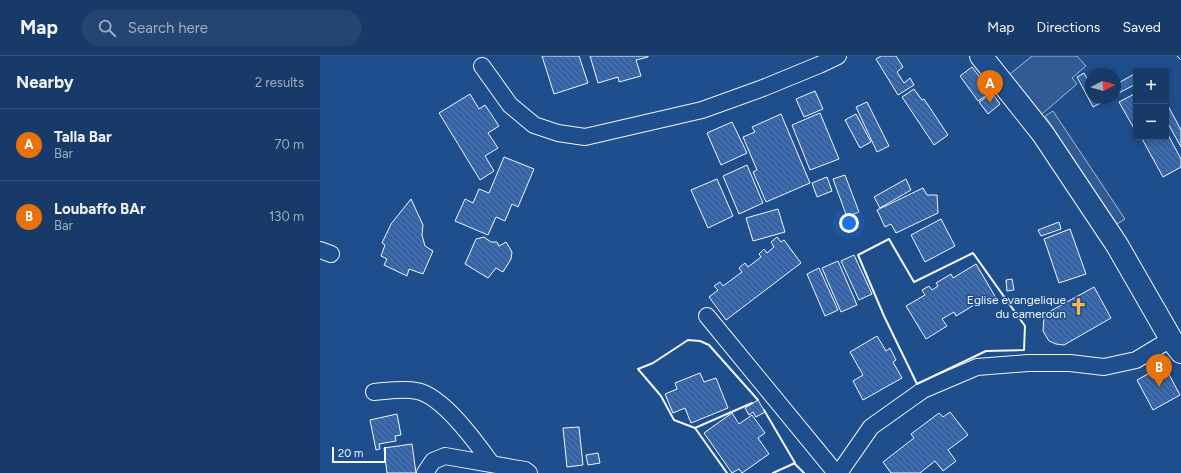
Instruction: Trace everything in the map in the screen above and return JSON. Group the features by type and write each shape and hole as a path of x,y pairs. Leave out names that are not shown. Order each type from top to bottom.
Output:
{"street":[{"path":"482,66 510,105 534,124 558,133 585,138 702,110 763,88 820,65 838,56"},
{"path":"707,316 838,473 871,427 923,390 977,367 1028,363 1070,363 1104,367 1136,360 1176,346 1117,245 1047,141 981,56"},
{"path":"374,392 402,390 418,391 434,399 474,439 491,464"},
{"path":"425,473 433,462 445,456 525,470 529,473"}],"shaded area":[{"path":"1032,56 1077,56 1086,66 1072,78 1077,84 1042,114 1010,74"},
{"path":"1053,111 1125,219 1117,224 1045,116"}],"building":[{"path":"542,56 579,56 588,83 554,94"},
{"path":"590,56 648,57 636,60 641,76 619,82 618,77 598,83"},
{"path":"881,56 896,56 903,67 897,72 904,83 910,78 914,85 898,95 876,59"},
{"path":"972,67 991,92 978,101 960,76"},
{"path":"1084,73 1085,75 1085,92 1077,77"},
{"path":"1133,75 1133,86 1121,92 1121,82"},
{"path":"914,89 922,100 924,99 948,135 934,145 902,97"},
{"path":"815,91 823,109 804,117 796,99"},
{"path":"992,93 1000,104 988,114 979,102"},
{"path":"470,94 479,109 485,105 499,126 488,133 498,148 485,156 494,171 480,180 439,113"},
{"path":"1133,95 1133,127 1120,104 1121,101"},
{"path":"867,102 889,146 877,152 856,107"},
{"path":"1091,104 1099,104 1093,107"},
{"path":"1169,108 1181,130 1181,147 1169,125"},
{"path":"820,113 839,159 810,170 792,125"},
{"path":"781,114 810,183 766,202 753,172 757,170 743,137 755,132 752,127"},
{"path":"856,114 871,142 860,148 845,120"},
{"path":"732,122 747,153 721,165 707,133"},
{"path":"1169,137 1181,159 1181,167 1163,177 1143,140 1169,140"},
{"path":"504,157 534,169 518,207 512,204 505,221 496,217 488,235 455,221 465,199 473,203 479,189 489,193"},
{"path":"747,165 763,203 739,214 723,176"},
{"path":"845,175 859,212 847,217 833,179"},
{"path":"827,177 832,191 817,197 812,183"},
{"path":"717,179 733,216 708,228 691,190"},
{"path":"906,179 911,190 880,208 874,197"},
{"path":"923,188 927,195 937,195 938,213 896,233 891,224 885,227 877,210"},
{"path":"411,199 423,225 422,235 425,246 433,251 423,274 409,269 407,276 384,265 387,259 381,256 385,245 382,243 391,224"},
{"path":"778,209 785,232 753,241 746,218"},
{"path":"941,219 955,246 925,262 911,235"},
{"path":"1059,222 1061,229 1041,236 1038,230"},
{"path":"1070,229 1086,274 1059,283 1044,239"},
{"path":"484,237 491,242 497,242 499,246 506,242 512,252 511,259 503,272 496,268 488,278 465,264 476,239"},
{"path":"777,237 781,242 784,240 801,263 726,320 709,297 718,290 714,286 720,282 723,286 742,272 739,268 745,263 748,267 761,257 759,254 764,249 767,253 774,247 771,242"},
{"path":"854,255 872,294 859,300 841,261"},
{"path":"838,261 857,305 841,312 822,268"},
{"path":"976,264 996,298 987,304 984,299 956,316 954,312 942,319 947,326 926,339 906,306 925,295 922,290 929,286 932,290 938,286 936,283 951,274 953,278"},
{"path":"819,268 838,310 825,316 807,274"},
{"path":"1012,279 1014,290 1007,291 1006,280"},
{"path":"1094,287 1111,318 1064,345 1049,341 1043,331 1044,318 1047,313"},
{"path":"877,336 886,351 890,348 896,360 893,362 902,378 863,400 853,381 863,375 850,352"},
{"path":"1164,365 1180,395 1153,410 1137,380"},
{"path":"700,373 704,382 716,378 728,408 691,423 685,408 673,413 665,394 677,389 675,383"},
{"path":"758,400 765,412 756,417 753,412 749,415 745,408"},
{"path":"950,412 968,435 948,450 956,461 943,471 935,461 920,473 891,473 883,462 914,438 911,434 939,413 943,417"},
{"path":"732,413 739,424 752,415 765,433 758,438 769,454 742,473 739,469 732,473 704,433"},
{"path":"397,414 401,435 395,436 396,441 379,444 380,449 376,450 370,420"},
{"path":"579,427 583,465 567,467 563,428"},
{"path":"412,444 416,473 387,473 384,448"},
{"path":"598,453 600,463 588,465 586,455"}],"fence":[{"path":"1177,56 1181,60"}],"wall":[{"path":"889,239 914,282 973,253 1025,326 1024,350 986,351 917,384 884,316 858,255 889,239"},
{"path":"727,473 695,428 674,420 661,396 638,369 653,363 688,340 700,341 709,345 758,400"},
{"path":"695,428 752,403"},
{"path":"764,410 795,463 773,473"},
{"path":"794,463 804,473"}],"place":[{"name":"Talla Bar","path":"990,103"},
{"name":"Eglise evangelique du cameroun","path":"1079,307"},
{"name":"Loubaffo BAr","path":"1159,387"}]}
